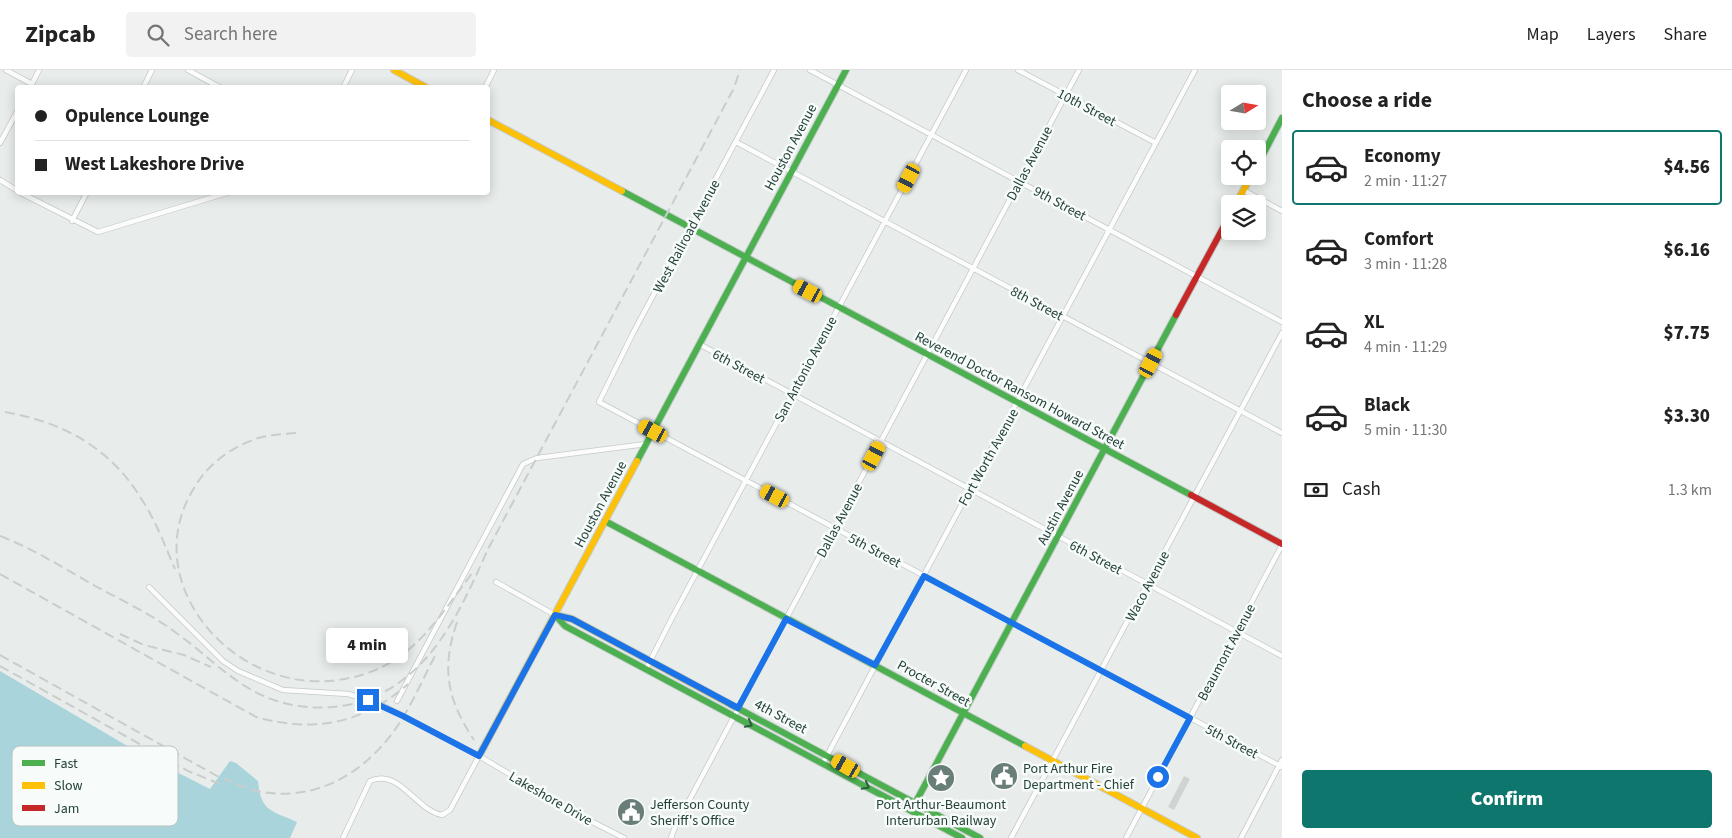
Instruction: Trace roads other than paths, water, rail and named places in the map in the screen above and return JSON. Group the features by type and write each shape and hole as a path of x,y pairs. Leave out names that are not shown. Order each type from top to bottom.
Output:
{"street":[{"path":"6,70 29,85"},
{"path":"32,85 39,70"},
{"path":"144,85 152,70"},
{"path":"188,70 216,85"},
{"path":"344,85 352,70"},
{"path":"394,70 422,85"},
{"path":"486,85 494,70"},
{"name":"West Railroad Avenue","path":"599,402 633,333 774,70"},
{"name":"9th Street","path":"810,70 1282,322"},
{"name":"Houston Avenue","path":"343,838 370,781 378,778 393,781 431,813 442,815 450,810 846,70"},
{"name":"San Antonio Avenue","path":"646,669 966,70"},
{"name":"10th Street","path":"1018,70 1156,143"},
{"name":"Dallas Avenue","path":"671,838 738,708 1079,70"},
{"name":"Fort Worth Avenue","path":"823,763 1195,70"},
{"path":"0,143 15,116"},
{"path":"1266,149 1282,118"},
{"name":"Reverend Doctor Ransom Howard Street","path":"490,121 1282,545"},
{"name":"8th Street","path":"736,142 1282,433"},
{"path":"0,180 15,190"},
{"path":"1240,195 1246,185"},
{"path":"1243,190 1282,211"},
{"path":"24,195 98,232 217,195"},
{"path":"72,220 85,195"},
{"name":"Austin Avenue","path":"911,811 1221,232"},
{"name":"Waco Avenue","path":"1012,838 1282,333"},
{"name":"6th Street","path":"699,344 1282,656"},
{"name":"5th Street","path":"599,402 1280,766"},
{"path":"397,701 523,464 537,458 646,444"},
{"name":"Procter Street","path":"605,521 1197,838"},
{"name":"Beaumont Avenue","path":"1126,838 1282,545"},
{"path":"496,582 555,615"},
{"name":"Lakeshore Drive","path":"149,588 223,661 238,671 283,690 348,694 376,702 479,756 577,814 624,838"},
{"name":"4th Street","path":"555,615 572,619 980,838"},
{"name":"4th Street","path":"555,615 565,626 962,838"},
{"path":"1241,838 1282,760"}],"water":[{"path":"0,671 127,746 12,746 12,826 178,826 178,773 210,789 230,761 236,763 258,781 262,799 269,809 297,822 290,838 0,838"}],"railway":[{"path":"0,536 37,553 156,619 234,679 274,700 305,707 325,708 356,703 381,693 403,679 422,662 439,642 453,620 488,549 734,88 740,70"},
{"path":"5,412 47,423 66,431 84,440 116,466 130,482 147,508 175,569"},
{"path":"296,433 255,439 220,458 194,488 180,521 177,553 183,585 197,614 218,640 245,660 275,674 309,681 332,681 356,676 378,669 410,648 439,618 473,572"},
{"path":"0,574 256,717 298,724 318,724 337,721 373,708 391,698 408,684"},
{"path":"457,622 449,654 449,683 458,711 474,740"},
{"path":"120,634 144,645 184,655 211,667"},
{"path":"178,754 217,776 252,790 291,793 309,791 327,785 359,767 387,740 414,698 436,654"},
{"path":"0,655 163,746"},
{"path":"0,666 143,746"},
{"path":"178,765 220,784"}],"place":[{"name":"Port Arthur Fire Department - Chief","path":"1004,776"},
{"name":"Port Arthur-Beaumont Interurban Railway","path":"941,778"},
{"name":"Jefferson County Sheriff's Office","path":"631,812"}]}
